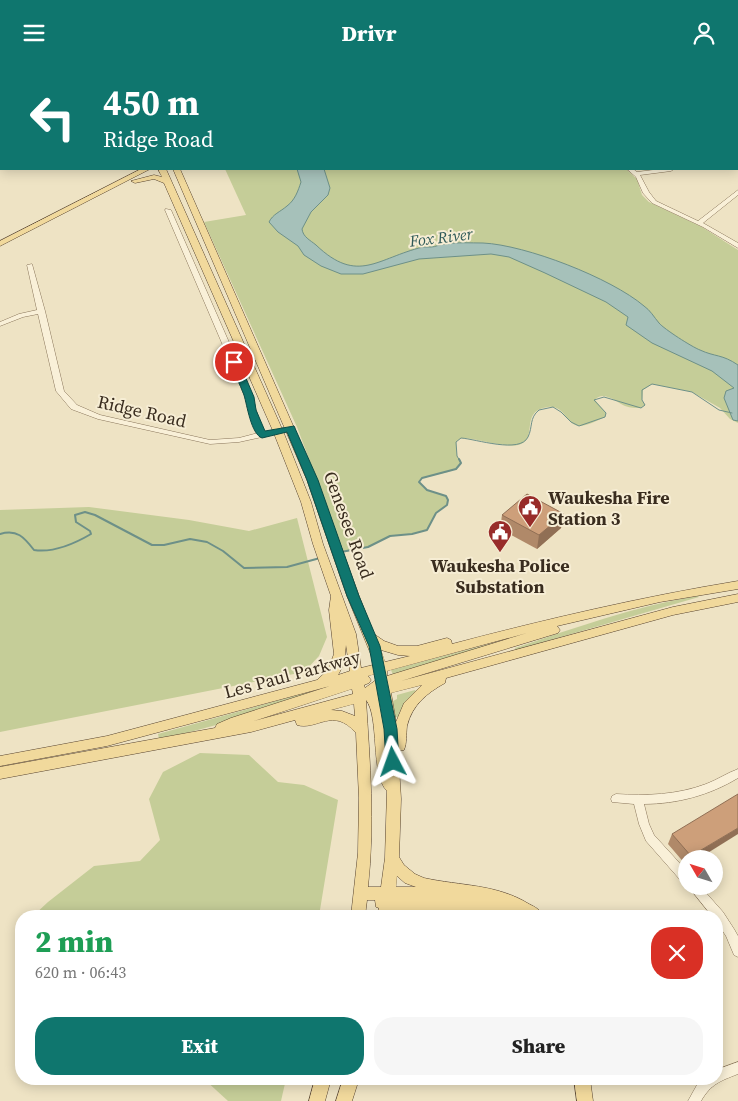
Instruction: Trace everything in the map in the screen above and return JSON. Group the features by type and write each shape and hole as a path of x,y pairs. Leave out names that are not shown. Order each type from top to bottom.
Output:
{"main road":[{"path":"62,212 84,199 144,170"},
{"path":"0,243 62,212 158,170"},
{"name":"Genesee Road","path":"161,170 278,431 306,502 318,544 368,687 391,729 394,803 392,858 387,904"},
{"path":"170,170 184,198 189,202"},
{"name":"Genesee Road","path":"179,171 189,202 312,480 353,596 370,635 380,669 368,687 362,731 366,798 366,853 359,910"},
{"path":"135,181 154,177 167,181"},
{"name":"Les Paul Parkway","path":"368,687 380,669 527,629 690,592 738,585"},
{"path":"308,688 331,675 339,663 340,642 334,610 335,590"},
{"name":"Les Paul Parkway","path":"0,773 251,727 368,687 479,665 674,611 738,598"},
{"path":"368,687 632,605"},
{"path":"370,635 385,648 404,651 424,649 486,634 527,629"},
{"path":"394,803 401,782 399,734 400,724 406,709 428,687 479,665"},
{"name":"Les Paul Parkway","path":"0,761 107,741 308,688 368,687"},
{"path":"204,737 240,736 330,715 349,718 362,731"},
{"path":"392,858 399,870 415,881 443,888 498,896 525,910"},
{"path":"361,894 408,910"},
{"path":"387,904 477,901 509,910"},
{"path":"317,1101 321,1085"},
{"path":"344,1101 349,1085"},
{"path":"583,1085 586,1101"}],"street":[{"path":"631,170 642,181 646,193 654,201 700,223 738,246"},
{"path":"636,174 664,170"},
{"path":"700,223 738,192"},
{"path":"168,210 249,397 262,435"},
{"name":"Ridge Road","path":"30,265 60,391 69,403 80,411 98,417 210,442 223,443 290,429"},
{"path":"0,324 21,315 42,311"},
{"path":"616,799 638,801 670,799 722,784 738,773"},
{"path":"638,801 650,838 678,869"},
{"path":"701,895 714,910"},
{"path":"723,920 734,936 738,951"},
{"path":"723,1073 738,1068"},
{"path":"694,1101 704,1085"}],"green space":[{"path":"225,170 627,170 637,179 642,195 649,202 702,227 738,250 738,423 730,419 720,408 692,392 652,384 643,390 642,400 645,405 641,408 625,406 606,396 598,397 595,400 606,413 605,417 585,425 575,425 558,409 548,407 534,414 531,419 528,438 518,445 512,446 461,438 456,442 457,456 461,463 456,469 422,478 419,482 424,488 446,496 448,500 447,505 436,513 427,530 412,534 390,536 368,547 344,552 297,427 204,222 246,215"},
{"path":"89,507 189,520 249,531 297,518 327,637 319,656 304,672 0,732 0,510"},
{"path":"698,596 516,650 515,648 628,612"},
{"path":"512,638 513,640 393,675 391,670"},
{"path":"320,689 321,691 240,718 159,739 158,734"},
{"path":"415,690 416,692 401,710 398,717 395,717 393,701 397,699 397,695"},
{"path":"200,753 249,755 278,782 304,785 338,800 320,910 39,910 94,866 140,861 160,840 149,799 163,772"},
{"path":"211,1085 285,1085 281,1101 228,1101"}],"water":[{"name":"Fox River","path":"297,170 324,170 330,188 328,195 311,212 302,229 307,238 331,257 344,264 368,265 423,247 454,243 483,243 501,245 544,256 590,274 611,285 648,309 662,326 691,345 738,365 738,421 733,420 724,398 726,391 734,388 712,371 652,343 626,325 628,317 606,302 509,257 491,254 419,259 363,274 341,274 321,266 304,255 298,246 278,232 269,222 290,204 301,182"}],"building":[{"path":"527,494 564,514 539,535 502,515"},
{"path":"738,794 738,828 701,850 686,850 672,834"}],"waterway":[{"path":"460,461 457,456 456,442 461,438 497,444 516,444 523,442 528,437 532,419 539,410 553,407 579,426 605,417 606,413 594,400 604,397 641,408 645,405 642,400 642,390 652,384 692,392 719,410 732,413"},
{"path":"341,552 368,547 390,536 412,534 427,530 436,513 447,505 448,500 446,496 427,490 419,482 422,478 456,469 461,463 460,461"},
{"path":"0,534 16,533 27,541 34,550 56,549 91,534 90,531 76,522 75,515 85,512 95,515 152,545 164,545 190,539 207,542 223,551 244,568 287,567 320,558"}],"place":[{"name":"Waukesha Fire Station 3","path":"530,528"},
{"name":"Waukesha Police Substation","path":"500,553"}],"route":[{"path":"234,362 262,435 290,429 312,480 353,596 374,646 391,729 393,762"}]}
